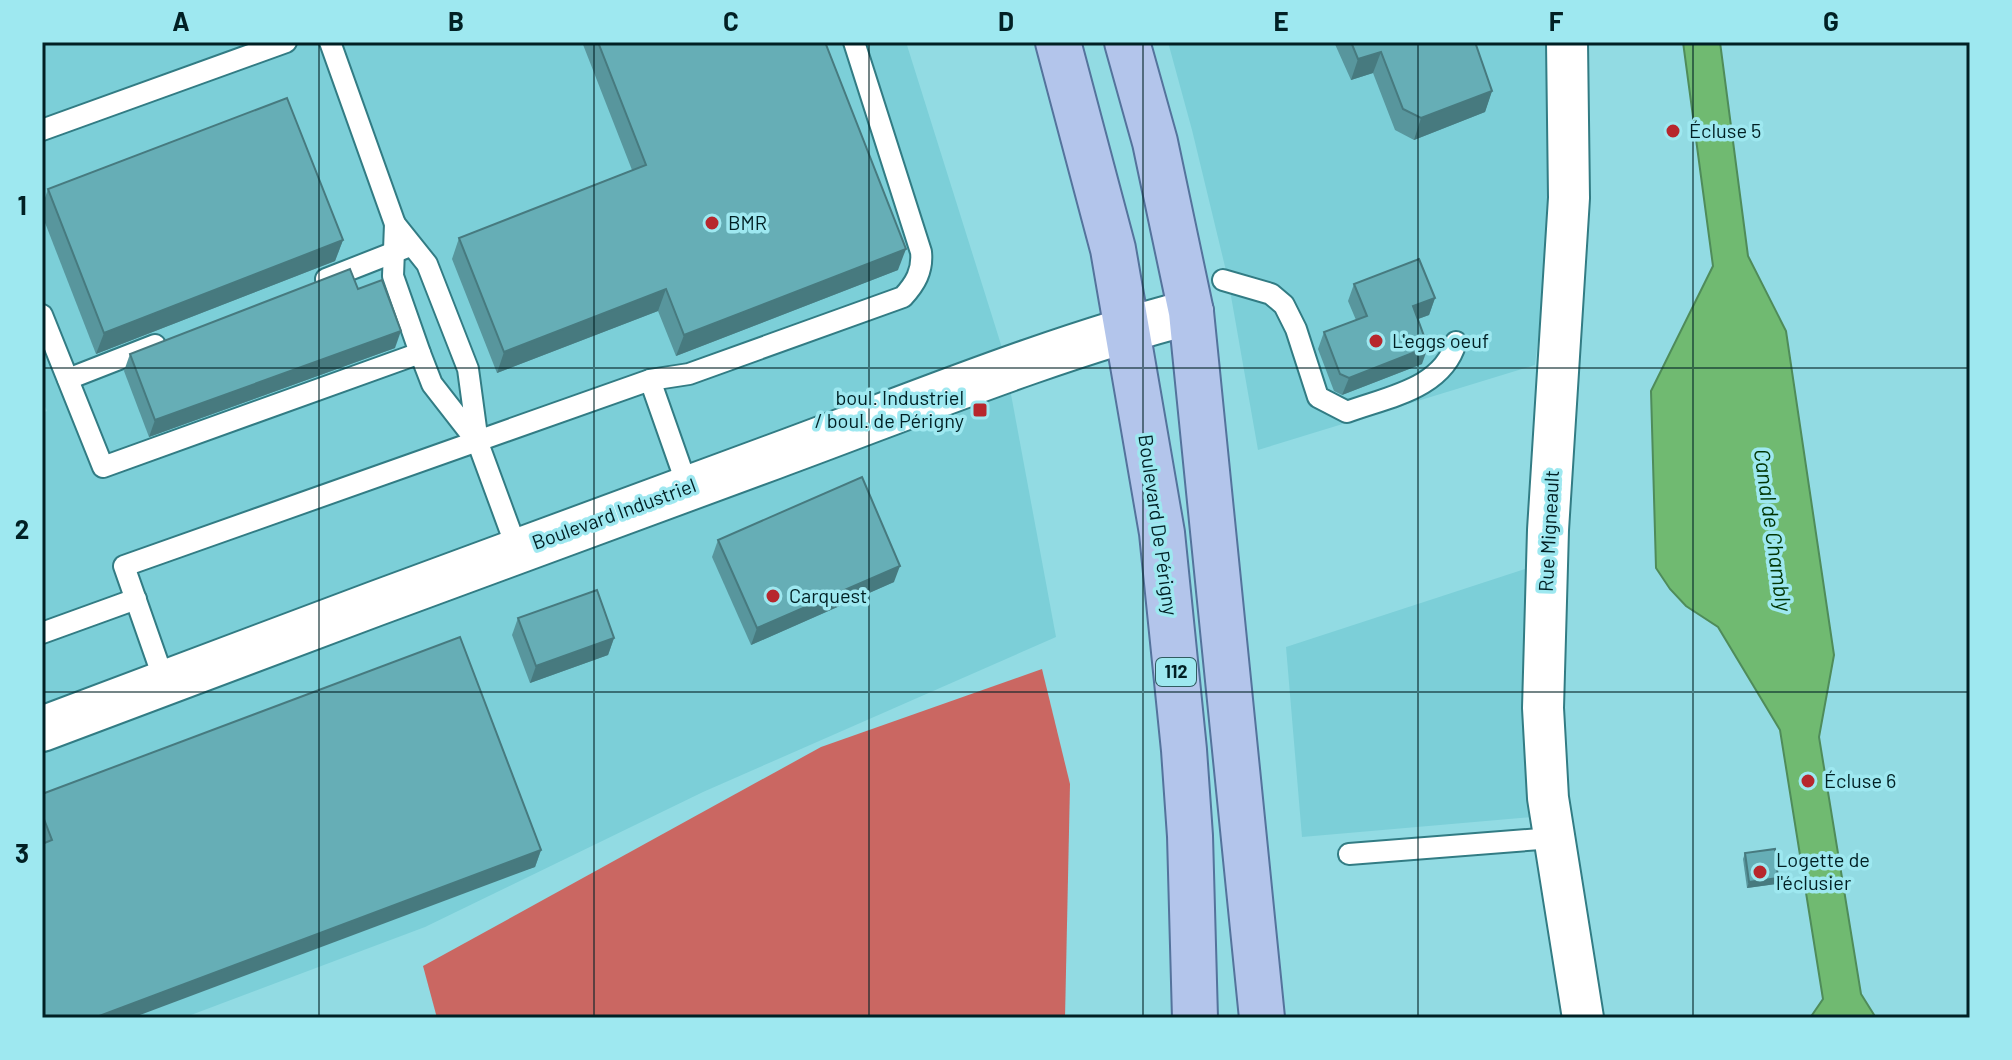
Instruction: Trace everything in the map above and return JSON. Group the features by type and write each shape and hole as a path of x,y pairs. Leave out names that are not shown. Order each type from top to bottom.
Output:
{"main road":[{"name":"Boulevard De Périgny","path":"1058,42 1113,249 1152,467 1170,601 1190,836 1195,1018"},
{"name":"112","path":"1127,42 1163,172 1191,312 1262,1018"}],"street":[{"name":"Rue Migneault","path":"1567,42 1569,198 1548,530 1543,662 1544,758 1553,838 1583,1018"},
{"name":"Boulevard Industriel","path":"42,729 517,549 990,375 1127,328 1191,312"}],"lane":[{"path":"42,130 286,42"},
{"path":"330,42 403,249 393,276 420,353 432,384 478,443"},
{"path":"165,683 124,566 650,380 689,374 903,297 914,285 922,262 918,238 854,42"},
{"path":"305,287 403,249"},
{"path":"403,249 427,264 468,369 478,443 517,549"},
{"path":"1223,280 1278,298 1293,321 1318,397 1347,412 1425,384 1446,366 1456,342"},
{"path":"42,315 103,467 420,353"},
{"path":"68,379 172,339"},
{"path":"650,380 688,488"},
{"path":"42,633 136,599"},
{"path":"1349,854 1553,838"}],"shaded area":[{"path":"42,42 906,42 1003,351 1056,637 703,792 425,927 183,1018 42,1018 42,413 47,411 42,400"},
{"path":"1168,42 1553,42 1555,118 1543,297 1535,365 1258,450 1228,279"},
{"path":"1525,569 1525,739 1532,817 1302,837 1286,647"},
{"path":"1042,669 1070,784 1065,1018 437,1018 423,966 821,747"}],"water":[{"name":"Canal de Chambly","path":"1683,42 1720,42 1748,256 1786,331 1834,655 1819,737 1861,994 1876,1018 1810,1018 1823,999 1780,730 1718,627 1686,606 1656,568 1651,391 1713,266"}],"building":[{"name":"BMR","path":"598,42 825,42 906,249 684,335 666,289 504,352 459,238 646,165"},
{"path":"1351,42 1475,42 1492,91 1421,118 1403,109 1381,52 1358,59"},
{"path":"287,98 343,240 104,333 48,189"},
{"name":"L'eggs oeuf","path":"1419,259 1435,298 1413,306 1428,347 1349,378 1340,374 1324,332 1367,316 1354,284"},
{"path":"350,269 358,289 382,280 401,331 155,420 130,354"},
{"path":"862,477 900,566 757,628 718,540"},
{"path":"597,590 614,638 536,666 518,618"},
{"path":"460,637 541,850 94,1018 42,1018 42,844 52,840 42,814 42,794"},
{"name":"Logette de l'éclusier","path":"1775,849 1778,878 1749,882 1745,853"}],"place":[{"name":"Écluse 5","path":"1673,131"},
{"name":"BMR","path":"712,223"},
{"name":"L'eggs oeuf","path":"1376,341"},
{"name":"boul. Industriel / boul. de Périgny","path":"980,410"},
{"name":"Carquest","path":"773,596"},
{"name":"Écluse 6","path":"1808,781"},
{"name":"Logette de l'éclusier","path":"1760,872"}]}
